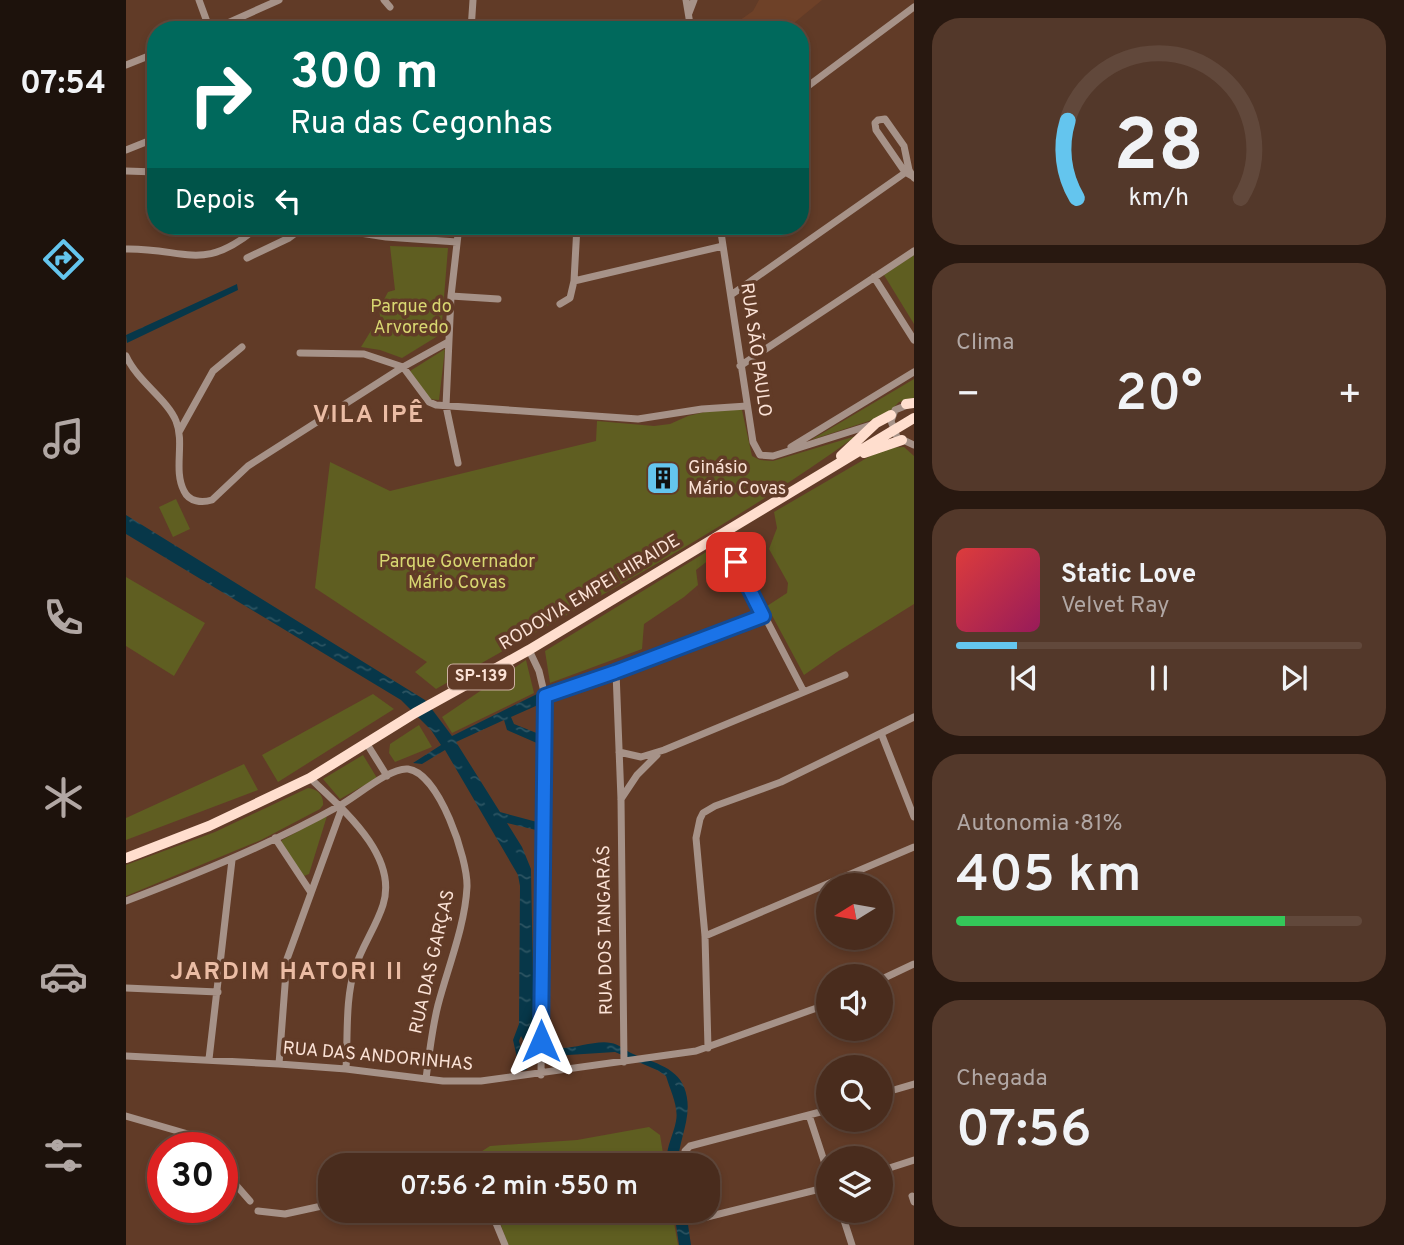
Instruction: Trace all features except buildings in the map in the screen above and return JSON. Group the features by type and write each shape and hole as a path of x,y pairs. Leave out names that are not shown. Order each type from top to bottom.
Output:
{"main road":[{"path":"823,472 876,423 891,415"},
{"name":"RODOVIA EMPEI HIRAIDE","path":"126,858 209,826 310,778 419,711 529,650 914,418"},
{"path":"823,472 876,448 903,441"}],"street":[{"path":"199,0 207,21"},
{"path":"231,21 279,0"},
{"path":"384,0 390,7"},
{"path":"472,21 473,0"},
{"path":"686,0 690,21"},
{"path":"689,14 694,0"},
{"path":"809,85 914,7"},
{"path":"126,65 147,57"},
{"path":"885,119 903,144 910,174 876,130 875,123 878,120 885,119"},
{"path":"126,150 147,142"},
{"path":"126,171 147,172"},
{"path":"731,295 910,174"},
{"path":"126,249 185,256 219,252 248,235"},
{"path":"247,258 293,235"},
{"path":"402,235 457,242"},
{"path":"458,235 451,296 446,406 458,463"},
{"path":"560,304 570,298 574,281 577,235"},
{"name":"RUA SÃO PAULO","path":"721,235 753,442 758,453 768,457 782,453"},
{"path":"574,281 723,246"},
{"path":"740,366 914,251"},
{"path":"874,277 914,340"},
{"path":"451,296 498,299"},
{"path":"126,356 138,377 172,414 179,432 180,473 184,491 193,500 206,502 212,500 248,466 403,367 448,342"},
{"path":"179,432 213,371 242,347"},
{"path":"300,353 364,354 403,367 429,402 446,406 649,418 702,409 747,406"},
{"path":"782,453 914,372"},
{"path":"911,404 897,408 891,415 892,430 903,441 914,443"},
{"path":"782,453 876,423"},
{"path":"722,534 804,692"},
{"path":"736,562 758,550"},
{"path":"545,696 763,616"},
{"path":"529,650 539,671 545,696 541,1074"},
{"name":"RUA DOS TANGARÁS","path":"615,672 621,799 624,1062"},
{"path":"619,752 641,757 664,750 845,675"},
{"path":"708,1048 705,936 696,838 700,819 715,806 781,782 914,718"},
{"path":"881,733 914,817"},
{"path":"126,901 232,860 341,807 387,776 367,744"},
{"path":"621,799 638,775 664,750"},
{"name":"RUA DAS GARÇAS","path":"387,776 398,770 409,769 426,780 456,831 466,869 465,904 438,1006 426,1079"},
{"path":"310,778 362,830 379,858 386,881 384,904 355,969 350,1000 346,1069"},
{"path":"279,1064 286,959 341,807"},
{"path":"275,838 310,891"},
{"path":"705,936 914,847"},
{"path":"209,1059 232,860"},
{"path":"893,974 914,964"},
{"path":"126,988 218,992"},
{"name":"RUA DAS ANDORINHAS","path":"126,1056 209,1059 346,1069 443,1081 481,1081 708,1048 816,1008"},
{"path":"893,1090 914,1084"},
{"path":"686,1153 686,1149 692,1145 816,1113"},
{"path":"809,1115 819,1146"},
{"path":"126,1116 184,1132"},
{"path":"893,1167 914,1160"},
{"path":"238,1187 250,1201"},
{"path":"720,1214 816,1190"},
{"path":"258,1211 285,1214 318,1207"},
{"path":"496,1223 505,1245"},
{"path":"845,1223 852,1245"}],"shaded area":[{"path":"759,0 822,0 796,21 739,21 753,11"}],"green space":[{"name":"Parque do Arvoredo","path":"390,246 448,248 441,334 402,358 361,347 380,316 379,309 388,292 395,290"},
{"path":"914,255 914,324 884,275"},
{"path":"445,349 439,400 428,399 410,371"},
{"path":"914,379 914,398 899,402 889,412 875,419 811,440"},
{"name":"Parque Governador Mário Covas","path":"742,410 752,456 760,460 773,461 856,436 703,536 436,689 415,672 427,662 315,588 330,462 390,491 596,441 597,421 654,426 670,424 709,411"},
{"path":"904,447 914,456 914,604 804,675 767,606 787,593 788,583 769,549 777,528 774,512 886,448"},
{"path":"176,499 190,529 173,537 159,507"},
{"path":"716,546 719,552 696,570 698,585 644,624 642,649 550,683 545,651"},
{"path":"126,577 205,623 174,676 126,646"},
{"path":"526,660 534,693 452,733 442,717"},
{"path":"373,694 394,709 278,782 262,755"},
{"path":"419,725 432,747 395,762 389,753 390,744"},
{"path":"363,755 377,778 340,799 323,779"},
{"path":"244,764 258,790 126,840 126,818"},
{"path":"308,788 321,795 323,805 320,809 261,840 126,896 126,865 215,832"},
{"path":"327,816 309,874 304,876 281,843 282,840"},
{"path":"649,1127 660,1135 663,1153 479,1153 490,1146 577,1140"},
{"path":"500,1223 674,1223 678,1245 508,1245"}],"water":[{"path":"237,284 238,290 127,343 126,335"},
{"path":"126,515 425,700 452,736 537,694 538,705 511,717 514,724 539,734 539,744 507,730 504,720 456,742 500,812 537,822 536,830 507,823 522,847 531,869 534,1029 540,1040 548,1046 568,1048 601,1042 611,1043 675,1074 684,1087 688,1107 679,1153 667,1153 676,1121 676,1110 666,1076 657,1070 615,1052 537,1057 529,1050 521,1036 519,1041 527,1070 520,1071 513,1040 519,1024 518,875 445,750 422,764 413,763 441,745 431,730 401,700 126,534"},
{"path":"676,1223 688,1223 691,1245 679,1245"}],"place":[{"name":"Ginásio Mário Covas","path":"663,478"}],"district":[{"name":"VILA IPÊ","path":"369,416"},
{"name":"JARDIM HATORI II","path":"287,973"}],"route":[{"path":"541,1041 542,767 545,696 763,616 736,562"}]}
